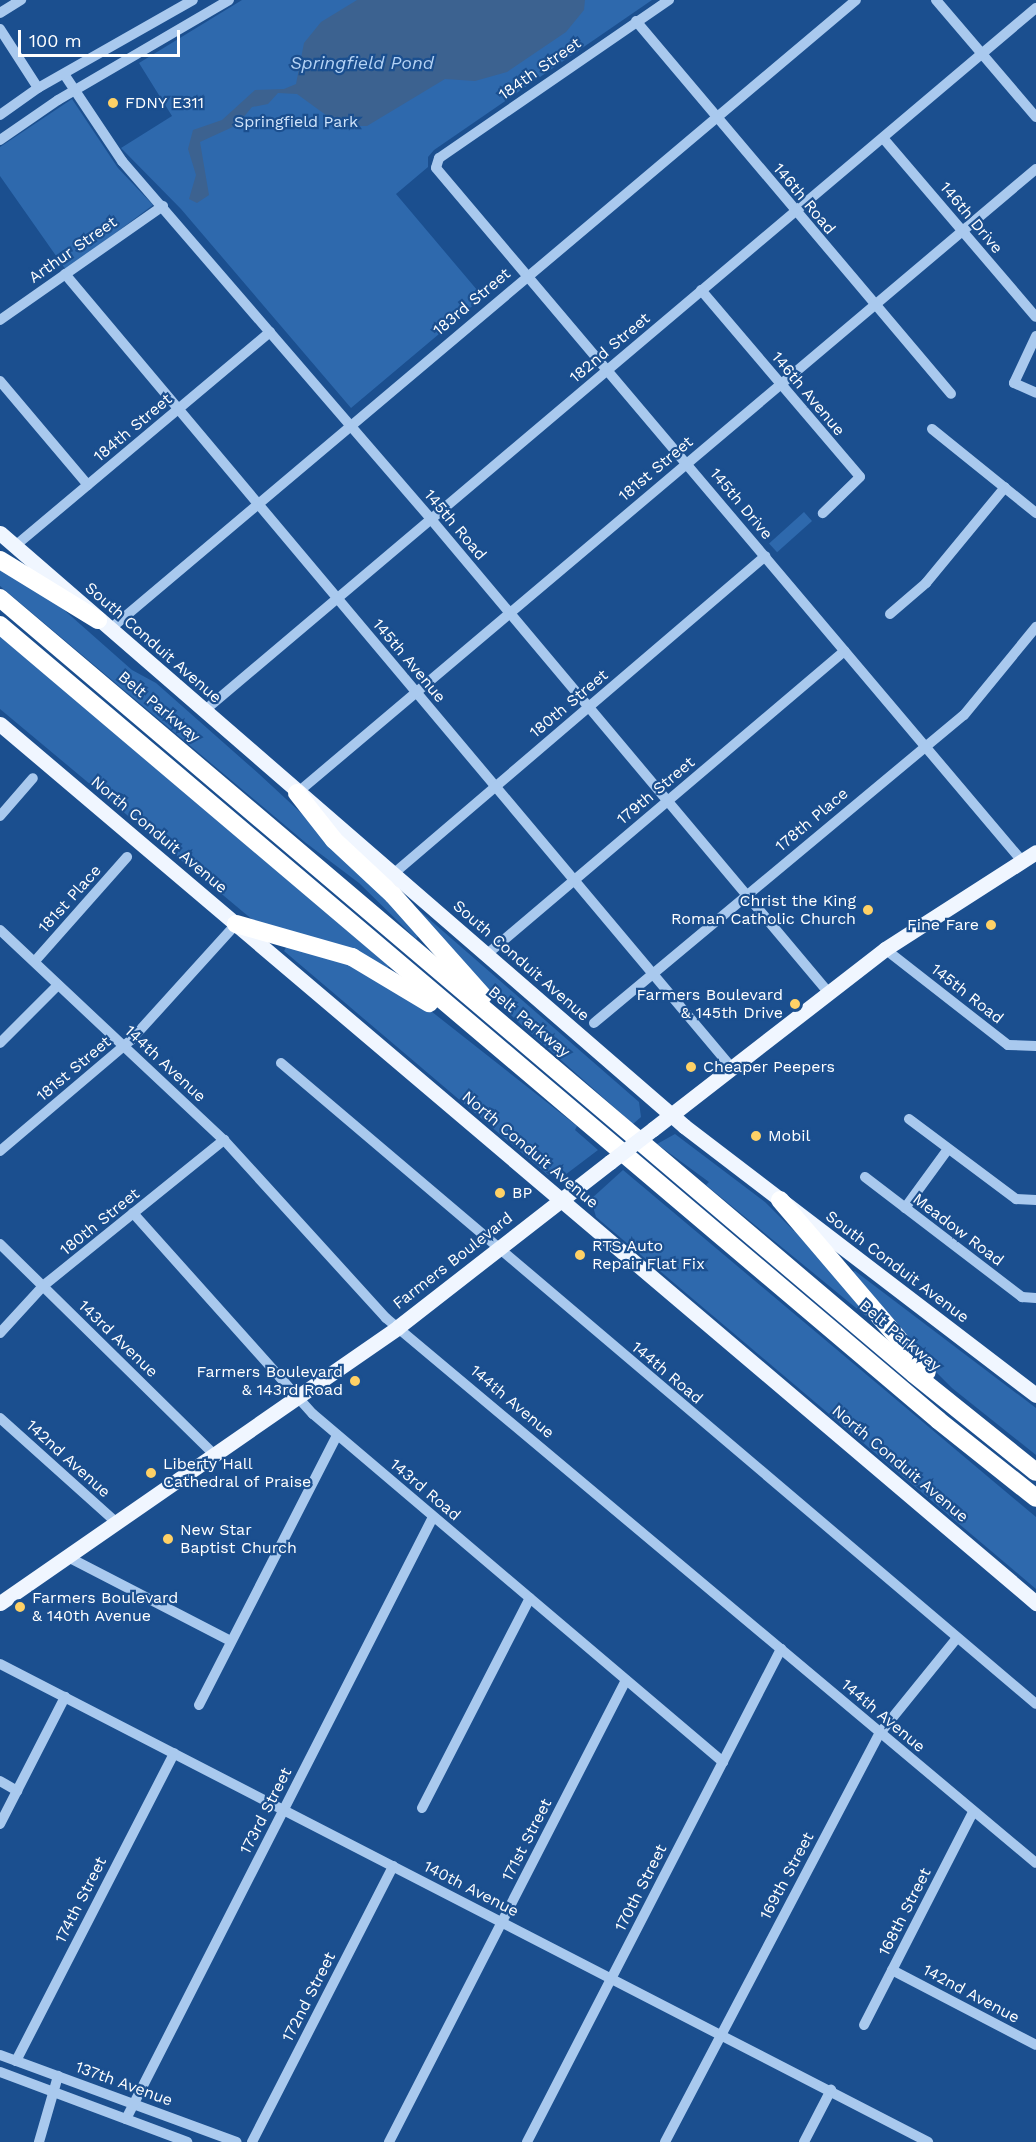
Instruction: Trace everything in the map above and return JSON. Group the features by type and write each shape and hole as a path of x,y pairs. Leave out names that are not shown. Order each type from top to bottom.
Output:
{"highway":[{"path":"0,560 104,625"},
{"name":"Belt Parkway","path":"0,598 977,1426 1036,1472"},
{"path":"0,625 938,1420 1036,1498"},
{"path":"297,793 334,840 393,895 531,1048"},
{"path":"236,924 340,953 375,967 535,1079"},
{"path":"780,1200 977,1426"}],"main road":[{"name":"South Conduit Avenue","path":"0,533 297,793 672,1115 1036,1395"},
{"name":"North Conduit Avenue","path":"0,724 1036,1603"},
{"name":"Farmers Boulevard","path":"0,1603 398,1327 885,949 1036,852"}],"street":[{"path":"0,13 21,0"},
{"path":"0,114 38,88 193,0"},
{"path":"0,140 75,91 230,0"},
{"name":"184th Street","path":"436,168 439,158 669,0"},
{"name":"183rd Street","path":"104,625 257,504 856,0"},
{"path":"936,0 1036,117"},
{"name":"182nd Street","path":"204,711 1036,8"},
{"name":"146th Road","path":"636,21 951,394"},
{"path":"0,29 38,88"},
{"name":"145th Road","path":"64,74 122,161 510,612 828,992"},
{"name":"146th Drive","path":"883,138 1036,317"},
{"name":"145th Drive","path":"436,168 1022,861"},
{"name":"181st Street","path":"297,793 1036,169"},
{"name":"Arthur Street","path":"0,320 163,206"},
{"name":"145th Avenue","path":"65,274 731,1067"},
{"name":"146th Avenue","path":"701,290 860,477 823,513"},
{"name":"184th Street","path":"15,546 270,332"},
{"path":"1036,336 1014,382 1036,393"},
{"path":"0,381 88,485"},
{"path":"932,429 1036,513"},
{"path":"890,614 926,582 1005,487"},
{"name":"180th Street","path":"393,874 765,556"},
{"name":"178th Place","path":"594,1023 746,894 964,715 1036,627"},
{"name":"179th Street","path":"486,955 845,651"},
{"path":"0,816 33,778"},
{"name":"181st Place","path":"35,961 128,857"},
{"name":"181st Street","path":"0,1151 124,1047 236,924"},
{"name":"144th Avenue","path":"0,930 224,1140 398,1327 1036,1863"},
{"name":"145th Road","path":"885,949 1008,1045 1036,1046"},
{"path":"0,1043 58,985"},
{"name":"144th Road","path":"281,1063 497,1249 1036,1704"},
{"path":"909,1119 1016,1199 1036,1200"},
{"name":"180th Street","path":"0,1333 43,1286 224,1140"},
{"path":"905,1208 948,1149"},
{"name":"Meadow Road","path":"865,1177 1022,1298 1036,1298"},
{"name":"143rd Road","path":"134,1213 299,1397 337,1435 723,1762"},
{"name":"143rd Avenue","path":"0,1244 215,1455"},
{"name":"142nd Avenue","path":"0,1418 117,1523"},
{"path":"199,1705 337,1435"},
{"name":"173rd Street","path":"126,2119 132,2103 433,1517"},
{"path":"68,1557 231,1641"},
{"path":"422,1808 530,1598"},
{"name":"169th Street","path":"665,2142 880,1733 957,1638"},
{"name":"170th Street","path":"527,2142 781,1649"},
{"name":"140th Avenue","path":"0,1664 612,1977 928,2142"},
{"name":"171st Street","path":"389,2142 626,1680"},
{"path":"0,1824 65,1697"},
{"name":"174th Street","path":"16,2061 174,1753"},
{"path":"0,1781 17,1791"},
{"name":"168th Street","path":"864,2025 973,1812"},
{"name":"172nd Street","path":"252,2142 393,1866"},
{"name":"142nd Avenue","path":"892,1970 1036,2045"},
{"name":"137th Avenue","path":"0,2055 237,2142"},
{"name":"137th Avenue","path":"0,2072 126,2119 172,2139 187,2142"},
{"path":"39,2142 58,2076"},
{"path":"804,2142 831,2090"},
{"path":"172,2139 178,2120"}],"green space":[{"name":"Springfield Park","path":"242,0 652,0 434,150 428,157 428,167 396,194 483,297 351,408 181,209 121,148 172,116 139,63"},
{"path":"72,99 118,168 153,205 66,270 0,176 0,147"},
{"path":"804,512 812,521 777,552 769,543"},
{"path":"0,565 63,609 132,670 156,683 259,774 365,872 419,935 416,939 359,883 306,843 0,586"},
{"path":"0,636 389,966 387,969 254,921 0,709"},
{"path":"413,905 639,1102 641,1117 633,1124 517,1021 469,973"},
{"path":"288,944 350,961 422,1004 577,1126 575,1130 598,1150 565,1175 548,1175 284,951"},
{"path":"675,1134 765,1202 794,1231 798,1228 867,1317 706,1185 709,1182 657,1144"},
{"path":"623,1170 1036,1517 1036,1589 596,1217 591,1199"},
{"path":"855,1271 1036,1408 1036,1455 952,1388 915,1351 852,1272"}],"water":[{"name":"Springfield Pond","path":"357,0 585,0 584,10 566,32 507,72 475,81 445,79 367,126 341,126 297,94 278,93 268,104 252,107 237,125 200,142 209,195 197,203 189,199 196,175 188,149 193,130 222,120 255,90 284,89 296,84 304,43 321,22"}],"place":[{"name":"FDNY E311","path":"113,103"},
{"name":"Christ the King Roman Catholic Church","path":"868,910"},
{"name":"Fine Fare","path":"991,925"},
{"name":"Farmers Boulevard & 145th Drive","path":"795,1004"},
{"name":"Cheaper Peepers","path":"691,1067"},
{"name":"Mobil","path":"756,1136"},
{"name":"BP","path":"500,1193"},
{"name":"RTS Auto Repair Flat Fix","path":"580,1255"},
{"name":"Farmers Boulevard & 143rd Road","path":"355,1381"},
{"name":"Liberty Hall Cathedral of Praise","path":"151,1473"},
{"name":"New Star Baptist Church","path":"168,1539"},
{"name":"Farmers Boulevard & 140th Avenue","path":"20,1607"}]}
